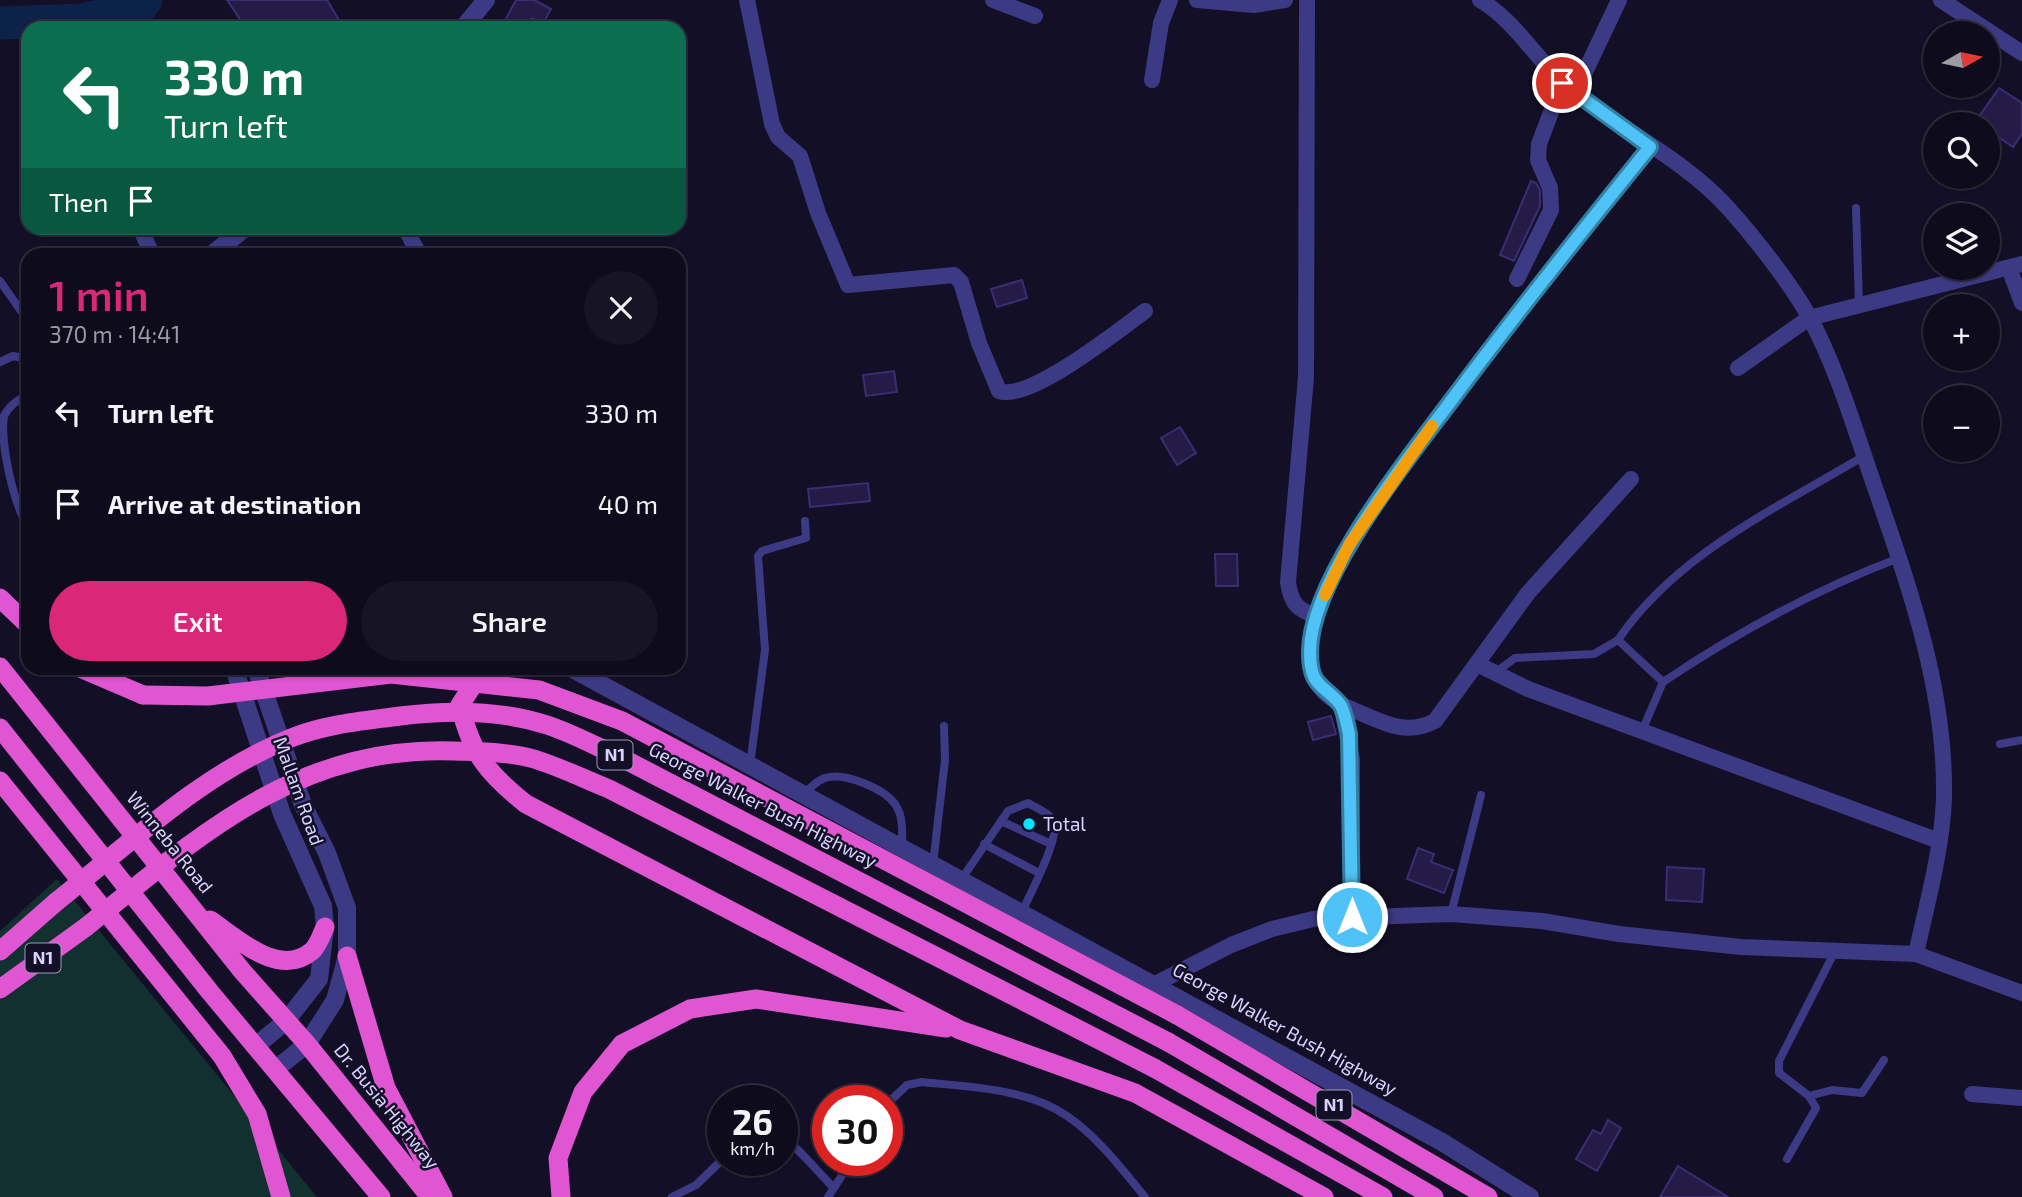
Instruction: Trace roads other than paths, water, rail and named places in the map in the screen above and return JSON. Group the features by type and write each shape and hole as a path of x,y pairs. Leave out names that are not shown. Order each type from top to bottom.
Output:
{"highway":[{"path":"0,598 21,618"},
{"name":"Winneba Road","path":"0,667 195,910 307,1044"},
{"name":"N1","path":"96,675 143,695 208,696 383,675"},
{"name":"N1","path":"400,675 539,690 622,721 1177,1015 1488,1197"},
{"path":"484,675 473,685 460,705 467,739 496,780 526,804 960,1030 1135,1093 1324,1197"},
{"name":"George Walker Bush Highway","path":"0,951 56,902 182,802 231,768 291,738 380,718 429,712 480,713 547,725 620,757 1168,1042 1434,1197"},
{"path":"0,728 210,992 257,1045 381,1197"},
{"name":"N1","path":"0,989 86,927 208,829 254,800 333,765 428,750 484,752 533,759 609,789 1154,1068 1383,1197"},
{"path":"0,782 222,1056 257,1114 281,1197"},
{"path":"195,910 265,957 293,960 313,951 325,928"},
{"path":"347,956 386,1088 443,1197"},
{"path":"561,1197 558,1158 583,1092 622,1044 690,1009 756,999 960,1030"},
{"name":"Dr. Busia Highway","path":"307,1044 430,1197"}],"street":[{"path":"469,21 486,0"},
{"path":"747,0 772,124 778,137 800,156 818,212 848,285 954,275 961,282 979,343 999,391 1004,393 1021,391 1057,371 1145,311"},
{"path":"993,0 1035,16"},
{"path":"1152,80 1161,23 1170,0"},
{"path":"1197,0 1254,5 1285,0"},
{"path":"1307,0 1306,377 1288,582 1290,599 1298,609 1317,617"},
{"path":"1480,0 1499,6 1569,88 1701,183 1728,208 1810,317 1864,456 1899,558 1923,633 1935,682 1944,799 1939,841 1916,954"},
{"path":"1517,279 1551,210 1553,198 1538,160 1539,144 1619,0"},
{"path":"1941,0 2022,53"},
{"path":"1631,479 1528,593 1435,721 1420,729 1402,730 1341,705 1322,690 1311,670 1310,649 1317,617 1349,545 1389,484 1531,294 1650,147"},
{"path":"220,248 236,235"},
{"path":"1738,368 1810,317 2015,266 2022,303"},
{"path":"1477,664 1493,674 1939,841"},
{"name":"Mallam Road","path":"236,675 282,814 323,906 325,928 319,979 286,1021 257,1045"},
{"path":"258,675 303,805 327,853 347,908 347,956 335,1000 307,1044 276,1069"},
{"path":"449,675 460,705"},
{"name":"George Walker Bush Highway","path":"584,675 1442,1142 1530,1197"},
{"path":"1341,705 1352,759 1352,917"},
{"path":"1155,984 1231,945 1272,929 1314,919 1451,914 1542,921 1674,941 1916,954 2022,993"},
{"path":"1972,1094 2022,1098"}],"lane":[{"path":"1856,208 1859,305"},
{"path":"0,281 21,311"},
{"path":"0,362 13,356 21,358"},
{"path":"21,399 3,417 2,429 8,482 21,511"},
{"path":"1493,674 1515,658 1594,654 1618,640 1638,610 1713,547 1864,456"},
{"path":"750,765 765,650 758,556 762,551 806,538 805,522"},
{"path":"1642,731 1663,682 1709,651 1865,570 1899,558"},
{"path":"1618,640 1663,682"},
{"path":"933,864 945,760 944,726"},
{"path":"2000,744 2022,740"},
{"path":"803,794 822,778 835,776 870,786 895,803 902,821 902,848"},
{"path":"1451,914 1481,795"},
{"path":"961,880 1001,821 1017,805 1028,803 1052,819 1055,826 1051,844 1022,912"},
{"path":"1001,821 1051,844"},
{"path":"984,844 1039,873"},
{"path":"1787,1159 1814,1117 1816,1108 1809,1096 1779,1073 1779,1061 1835,951"},
{"path":"1809,1096 1832,1090 1862,1093 1884,1060"},
{"path":"903,1089 907,1085 922,1082 1021,1096 1066,1115 1110,1153 1145,1196"},
{"path":"798,1151 834,1188"},
{"path":"672,1197 696,1185 707,1174"},
{"path":"828,1197 842,1176"}],"waterway":[{"path":"54,21 81,20 141,7 146,0"},
{"path":"0,23 21,22"}],"place":[{"name":"Total","path":"1029,824"}]}
